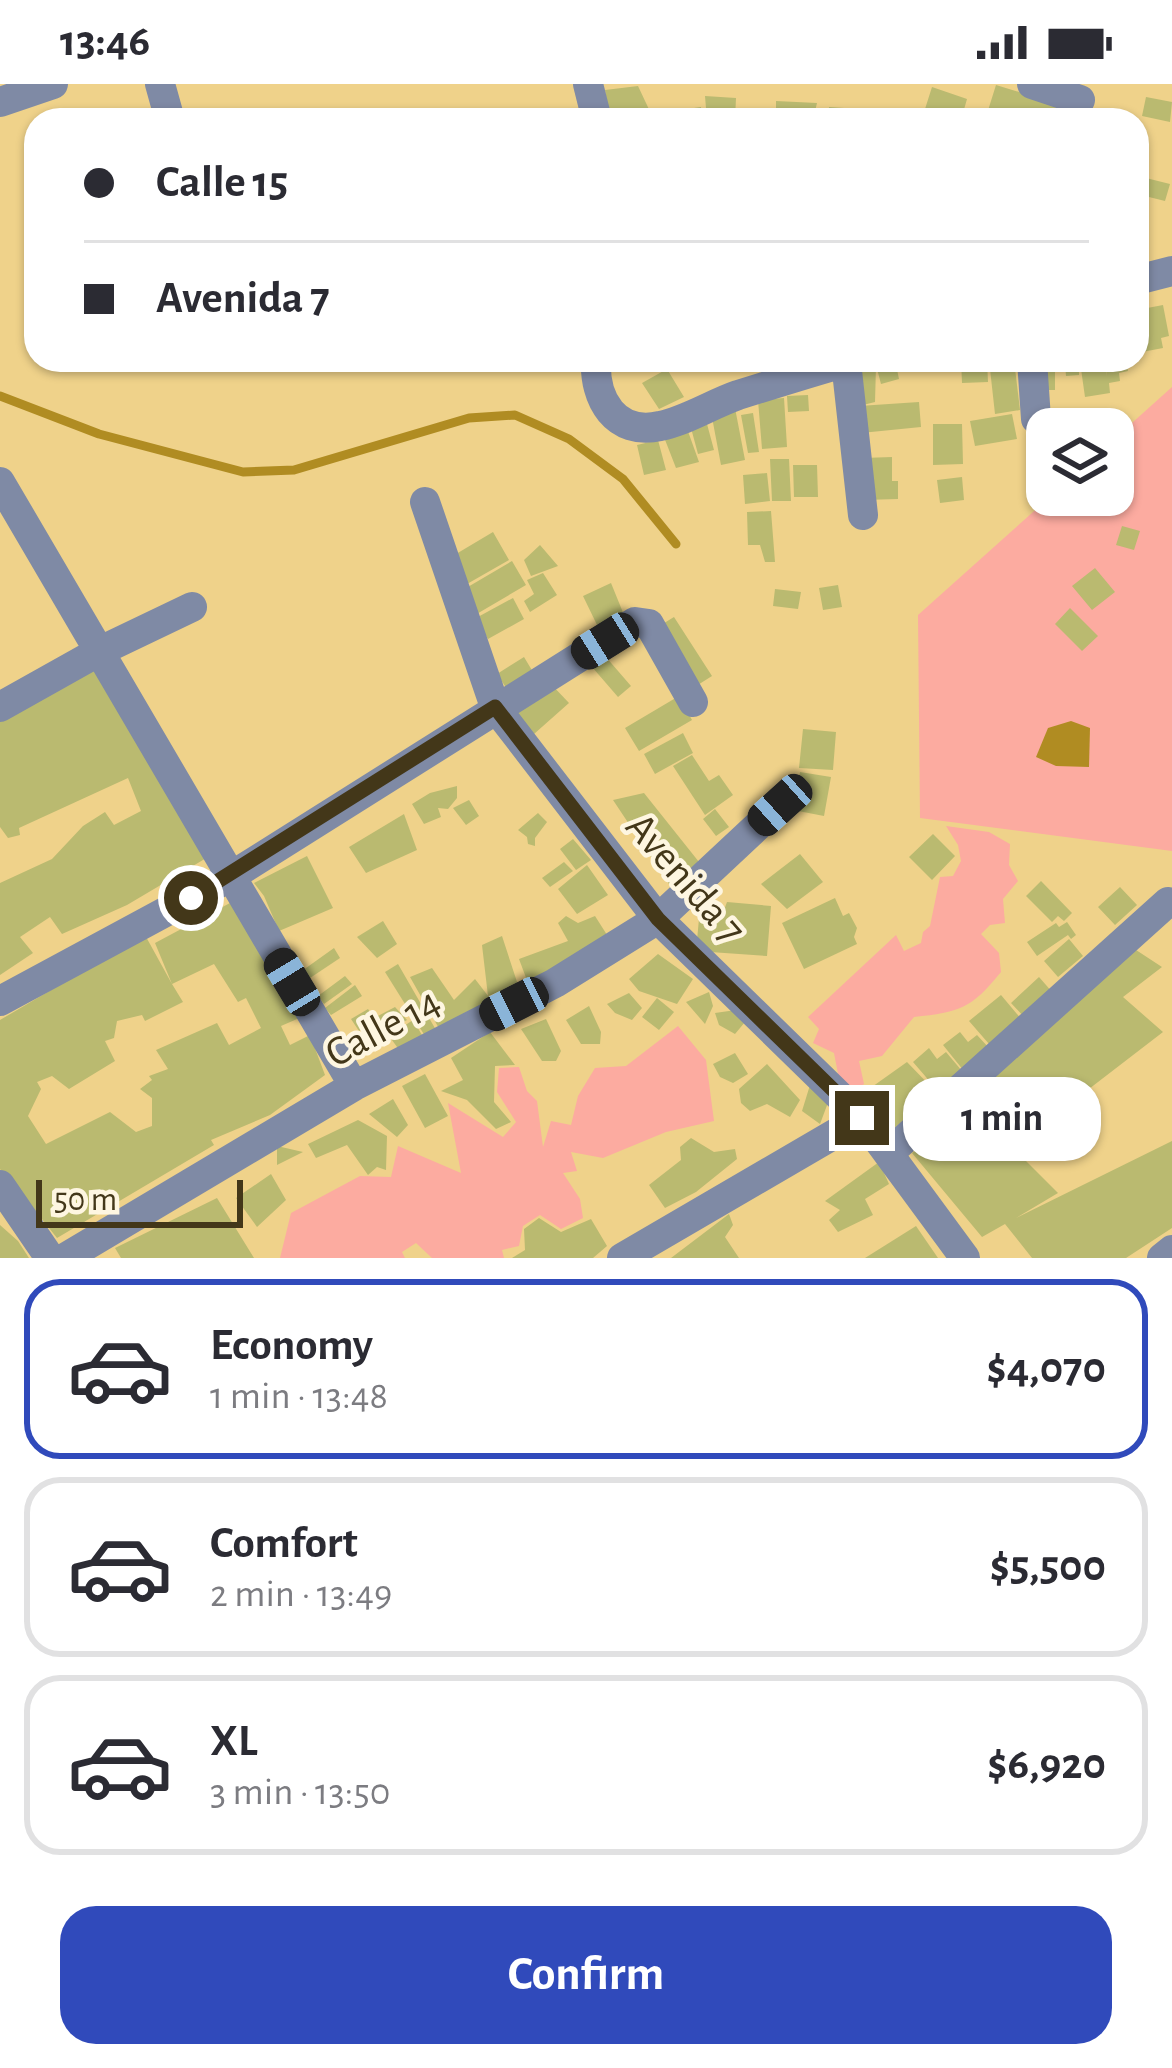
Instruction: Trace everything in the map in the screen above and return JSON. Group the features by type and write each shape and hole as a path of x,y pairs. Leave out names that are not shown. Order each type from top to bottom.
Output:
{"street":[{"path":"0,102 53,84"},
{"path":"1031,84 1080,100"},
{"path":"595,372 604,408 627,426 658,427 815,372"},
{"path":"851,372 863,515"},
{"path":"1033,372 1035,408"},
{"path":"0,482 354,1086"},
{"name":"Avenida 7","path":"424,502 495,707 658,919 862,1118 965,1258"},
{"path":"0,707 192,607"},
{"path":"0,1001 230,877 635,622 650,624 693,702"},
{"name":"Calle 14","path":"65,1258 354,1086 555,983 658,919 780,805"},
{"path":"889,1153 1168,902"},
{"path":"622,1258 862,1118"},
{"path":"0,1185 50,1258"},
{"path":"1162,1258 1172,1250"}],"shaded area":[{"path":"1172,387 1172,851 920,818 918,615 1029,516 1134,516 1134,421"},
{"path":"1071,721 1090,728 1089,767 1056,766 1036,757 1048,728"},
{"path":"946,826 989,832 1010,844 1009,865 1018,881 1003,899 1005,923 990,925 981,934 999,953 1001,972 972,1001 954,1010 914,1017 882,1056 859,1061 864,1084 854,1091 839,1079 834,1053 813,1043 819,1029 808,1017 896,935 904,951 921,943 930,926 940,877 953,876 961,861"},
{"path":"678,1026 706,1060 714,1121 666,1132 603,1158 571,1152 577,1171 563,1173 580,1199 583,1218 561,1229 540,1215 523,1226 519,1246 502,1250 504,1258 432,1258 416,1243 402,1252 405,1258 280,1258 291,1213 360,1176 391,1177 398,1146 461,1173 448,1103 503,1137 516,1122 497,1092 499,1068 519,1067 527,1091 537,1101 543,1147 551,1121 571,1125 578,1096 595,1068 626,1066"}],"building":[{"path":"996,85 1059,104 1058,108 989,108"},
{"path":"638,86 648,108 608,108 605,90"},
{"path":"932,87 967,99 964,108 925,108"},
{"path":"705,96 736,98 736,108 706,108"},
{"path":"1146,97 1172,102 1170,122 1149,118 1149,108 1144,108"},
{"path":"776,101 817,103 816,108 776,108"},
{"path":"1149,179 1170,184 1165,201 1149,197"},
{"path":"1163,305 1169,336 1161,338 1163,348 1149,351 1149,308"},
{"path":"669,372 684,397 659,409 642,383"},
{"path":"850,372 876,372 875,402 859,406"},
{"path":"878,372 898,372 899,379 881,384"},
{"path":"962,372 988,372 988,382 962,383"},
{"path":"990,372 1015,372 1020,410 995,414"},
{"path":"1040,372 1055,372 1055,390 1040,390"},
{"path":"1081,372 1106,372 1107,376 1107,372 1124,372 1119,373 1120,381 1109,383 1110,393 1085,397"},
{"path":"808,395 809,411 788,412 787,396"},
{"path":"784,398 787,447 762,449 758,400"},
{"path":"919,402 921,427 861,433 859,406"},
{"path":"735,408 745,460 721,465 711,412"},
{"path":"753,413 759,452 748,453 741,415"},
{"path":"1012,414 1017,439 975,446 970,421"},
{"path":"685,423 699,462 676,468 662,432"},
{"path":"707,424 714,450 698,454 691,428"},
{"path":"933,424 962,424 963,464 933,465"},
{"path":"658,440 666,470 644,475 637,445"},
{"path":"892,457 898,499 863,500 863,458"},
{"path":"770,459 789,459 791,501 772,501"},
{"path":"793,465 817,465 818,497 794,497"},
{"path":"767,473 770,501 745,504 743,475"},
{"path":"962,477 964,500 940,503 937,480"},
{"path":"771,511 775,562 765,562 760,545 748,545 747,512"},
{"path":"1122,526 1140,531 1134,550 1116,545"},
{"path":"493,532 509,560 467,584 451,557"},
{"path":"540,545 558,566 531,576 524,560"},
{"path":"512,561 526,585 475,615 461,591"},
{"path":"1095,568 1115,592 1092,610 1072,586"},
{"path":"543,573 557,595 530,612 524,601 534,594 527,580"},
{"path":"611,583 624,615 598,627 583,596"},
{"path":"838,585 842,607 823,610 819,588"},
{"path":"775,589 801,592 798,609 773,606"},
{"path":"513,598 524,619 488,639 476,618"},
{"path":"1070,608 1098,636 1082,651 1055,624"},
{"path":"674,617 712,676 693,688 656,628"},
{"path":"599,649 631,686 618,697 586,660"},
{"path":"524,657 533,672 507,689 497,674"},
{"path":"101,664 208,857 127,905 62,934 50,917 20,937 33,953 0,975 0,883 52,859 83,826 105,812 114,825 141,811 128,778 19,828 20,835 8,838 0,827 0,718"},
{"path":"550,683 569,703 534,734 516,713"},
{"path":"679,696 692,720 639,751 625,728"},
{"path":"803,729 836,732 833,770 799,768"},
{"path":"683,733 693,753 655,774 644,754"},
{"path":"692,755 709,781 719,775 733,795 705,815 673,766"},
{"path":"800,772 831,777 824,816 793,810"},
{"path":"457,786 457,798 448,809 438,808 441,817 424,824 412,804"},
{"path":"644,793 699,862 669,884 613,800"},
{"path":"469,800 479,816 466,825 453,808"},
{"path":"715,809 729,827 716,836 703,819"},
{"path":"538,813 547,822 535,846 518,830"},
{"path":"404,814 417,850 366,873 349,847"},
{"path":"933,834 955,856 932,880 909,857"},
{"path":"573,839 591,860 576,870 560,849"},
{"path":"800,854 823,882 787,909 761,884"},
{"path":"307,856 333,908 279,931 254,883"},
{"path":"564,862 573,871 550,887 542,878"},
{"path":"587,865 608,895 577,914 558,889"},
{"path":"1041,881 1072,913 1064,921 1058,916 1052,922 1026,896"},
{"path":"1120,887 1137,905 1115,925 1098,907"},
{"path":"835,898 843,916 849,913 857,928 857,944 804,969 782,923"},
{"path":"727,902 771,906 767,956 696,951 700,908 724,910"},
{"path":"230,903 304,1016 281,1026 290,1045 310,1035 325,1075 270,1115 211,1140 214,1145 57,1238 0,1169 0,1020 145,935 172,984 155,943","holes":["214,964 238,1002 246,998 261,1028 229,1045 217,1023 156,1050 168,1069 149,1076 152,1080 140,1089 152,1098 152,1126 136,1132 110,1112 46,1144 28,1116 41,1089 37,1082 52,1076 69,1089 115,1061 105,1041 114,1038 117,1021 142,1015 145,1021 183,1002 172,984"]},
{"path":"566,916 578,923 595,916 609,938 528,983 519,959 568,941 558,923"},
{"path":"383,921 397,944 377,958 357,937"},
{"path":"1067,922 1076,935 1071,939 1068,935 1037,956 1027,942 1056,923 1059,927"},
{"path":"502,936 518,985 488,996 482,945"},
{"path":"1069,939 1083,956 1058,977 1044,961"},
{"path":"334,948 340,958 307,980 299,973"},
{"path":"1133,948 1162,967 1123,997 1163,1032 1020,1142 974,1093"},
{"path":"658,954 693,979 677,1004 639,991 629,979"},
{"path":"398,964 436,1030 425,1036 385,972"},
{"path":"432,968 454,1000 475,979 492,1001 441,1032 410,977"},
{"path":"345,976 352,984 324,1004 318,996"},
{"path":"1039,977 1053,993 1025,1018 1011,1003"},
{"path":"355,985 362,996 331,1015 325,1008"},
{"path":"709,992 713,1006 705,1024 686,1002"},
{"path":"629,993 642,1008 632,1020 607,1004"},
{"path":"1001,995 1022,1020 996,1052 969,1021"},
{"path":"657,998 674,1012 659,1030 642,1017"},
{"path":"589,1006 601,1032 600,1044 581,1044 566,1020"},
{"path":"395,1007 407,1020 388,1031 376,1017"},
{"path":"368,1009 376,1021 359,1031 351,1019"},
{"path":"736,1010 745,1022 735,1034 719,1025 715,1013"},
{"path":"546,1019 561,1051 556,1061 542,1061 521,1029"},
{"path":"413,1020 422,1035 400,1051 389,1036"},
{"path":"376,1023 379,1028 374,1031 381,1044 363,1055 357,1046 367,1040 362,1032"},
{"path":"490,1032 515,1065 495,1066 494,1102 511,1122 496,1129 467,1100 441,1091 463,1080 451,1058"},
{"path":"960,1032 968,1042 977,1035 989,1048 968,1076 943,1045"},
{"path":"929,1048 937,1059 946,1052 962,1071 938,1091 913,1062"},
{"path":"735,1053 748,1074 733,1083 720,1077 713,1064"},
{"path":"907,1062 936,1092 893,1129 862,1094"},
{"path":"767,1064 800,1100 790,1117 767,1104 750,1111 741,1103 739,1089"},
{"path":"425,1074 448,1116 425,1128 402,1086"},
{"path":"810,1085 829,1100 820,1124 802,1111"},
{"path":"393,1099 408,1125 397,1137 369,1114"},
{"path":"975,1110 1058,1193 1016,1218 1172,1141 1172,1228 1126,1258 1032,1258 1005,1224 982,1237 912,1153"},
{"path":"358,1120 387,1136 386,1170 377,1167 368,1175 347,1145 316,1158 308,1144"},
{"path":"691,1138 714,1152 735,1149 737,1159 696,1192 665,1208 649,1185 681,1160 680,1147"},
{"path":"277,1146 303,1152 277,1165"},
{"path":"879,1162 889,1184 865,1199 873,1215 838,1232 829,1220 840,1210 825,1201"},
{"path":"271,1174 286,1200 257,1227 236,1198"},
{"path":"217,1198 254,1258 121,1258 115,1248"},
{"path":"729,1214 733,1225 725,1237 739,1258 671,1258"},
{"path":"539,1218 561,1232 591,1219 607,1246 593,1258 512,1258 525,1250 524,1229"},
{"path":"0,1225 18,1241 29,1258 0,1258"},
{"path":"916,1226 938,1258 865,1258"}],"waterway":[{"path":"0,396 99,434 243,472 294,470 469,418 515,415 569,439 623,479 676,544"}],"route":[{"path":"191,898 495,707 658,919 862,1118"}]}
